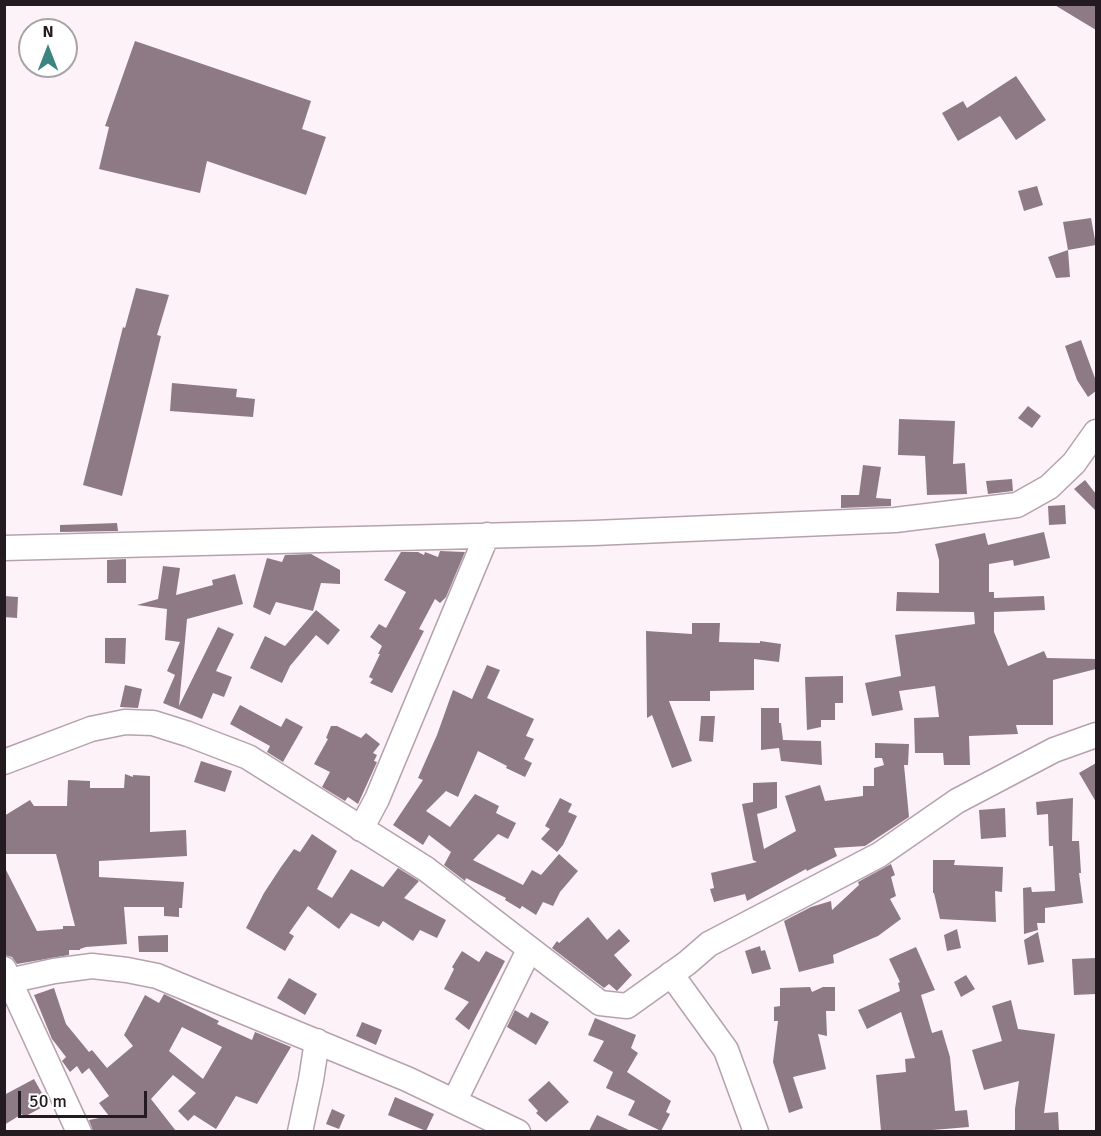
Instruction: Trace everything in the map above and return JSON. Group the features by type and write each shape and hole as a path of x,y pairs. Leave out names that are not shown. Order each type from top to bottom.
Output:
{"street":[{"path":"4,548 488,536 895,520 1017,505 1049,486 1074,463 1096,432"},
{"path":"361,829 377,799 488,536"},
{"path":"4,762 91,729 125,722 153,723 249,757 426,869 600,1003 627,1006 709,944 879,855 957,801 1054,750 1096,735"},
{"path":"455,1100 529,950"},
{"path":"78,1131 6,977 93,966 158,976 455,1100 518,1131"},
{"path":"671,974 726,1050 756,1131"},
{"path":"300,1131 317,1041"}],"building":[{"path":"1053,4 1096,4 1096,30"},
{"path":"135,41 311,101 302,129 326,137 306,195 207,161 200,193 99,169 109,127 105,126"},
{"path":"1016,76 1046,120 1016,140 1000,116 958,141 942,113 963,101 967,108"},
{"path":"1037,186 1043,205 1024,211 1018,191"},
{"path":"1091,218 1096,245 1068,250 1063,222"},
{"path":"1068,250 1070,277 1056,278 1048,257"},
{"path":"136,288 169,295 157,335 161,336 122,496 83,485 123,327 125,328"},
{"path":"1081,340 1096,381 1096,391 1088,397 1077,380 1065,346"},
{"path":"172,383 237,389 236,397 255,399 253,417 170,411"},
{"path":"1028,406 1041,416 1032,428 1018,418"},
{"path":"899,419 955,421 953,464 965,463 967,494 927,495 925,456 898,455"},
{"path":"863,465 881,467 876,498 891,499 891,506 841,508 841,495 859,495"},
{"path":"1012,479 1013,491 988,494 986,481"},
{"path":"1085,480 1096,494 1096,511 1074,489"},
{"path":"1065,505 1066,524 1049,525 1048,506"},
{"path":"117,523 118,531 60,532 60,525"},
{"path":"1044,532 1050,558 1014,566 1013,560 989,564 989,592 994,592 994,598 1044,596 1045,610 994,612 994,632 1008,666 1044,651 1047,658 1096,659 1096,669 1053,680 1053,725 1016,725 1018,734 969,736 970,765 944,765 943,753 915,753 914,718 939,717 935,686 899,691 903,710 872,716 865,683 901,676 895,635 975,624 974,612 896,611 897,592 939,593 939,560 935,544 985,533 988,545"},
{"path":"440,551 465,552 446,597 440,603 435,599 419,629 424,631 392,693 370,683 373,679 369,677 382,646 370,637 379,624 386,628 406,592 384,580 401,552 418,552 424,555 425,552 438,557"},
{"path":"311,554 340,570 340,584 321,583 313,611 276,602 270,615 253,607 267,558 282,562 285,555"},
{"path":"126,559 126,583 107,583 107,560"},
{"path":"163,566 180,568 176,595 213,585 212,580 235,574 243,604 187,619 179,706 218,627 234,634 216,671 232,677 224,697 213,693 202,719 163,703 175,675 167,671 180,642 165,640 167,609 137,605 158,599"},
{"path":"4,596 18,597 17,618 4,617"},
{"path":"316,610 340,630 328,645 316,635 290,666 282,683 250,668 265,636 285,646"},
{"path":"692,623 720,623 719,642 760,643 760,641 781,644 779,662 754,659 754,690 710,691 710,701 669,701 692,761 672,768 652,715 647,718 646,631 692,634"},
{"path":"105,638 126,638 125,664 105,663"},
{"path":"487,665 500,670 487,698 534,719 526,736 534,739 524,759 532,763 525,777 478,751 458,797 446,791 426,811 450,827 475,794 499,806 496,813 516,823 508,839 498,834 473,860 523,885 532,870 541,875 559,854 578,871 560,892 553,906 543,902 536,915 522,906 520,909 505,900 506,898 466,878 465,881 444,865 451,852 429,835 423,845 393,825 423,780 418,778 453,690 472,699"},
{"path":"843,676 843,703 835,703 835,720 821,720 821,727 807,730 805,677"},
{"path":"125,685 142,689 138,708 120,707"},
{"path":"240,705 281,727 286,718 303,727 283,762 267,752 270,746 230,724"},
{"path":"761,708 779,708 779,723 781,723 783,740 821,741 822,765 781,761 779,748 761,750"},
{"path":"701,716 715,716 713,742 699,741"},
{"path":"331,726 337,726 361,738 366,733 380,744 373,753 377,755 374,761 377,762 358,804 348,797 345,801 322,787 330,772 314,764 328,739 326,738"},
{"path":"875,743 909,744 908,765 904,765 909,817 865,846 834,848 837,856 807,871 806,869 747,901 745,894 714,902 710,889 714,888 711,873 757,862 753,860 742,804 753,802 753,783 777,782 777,808 757,814 764,849 796,831 785,796 820,785 825,801 863,796 863,786 874,786 874,768 884,765 882,758 875,758"},
{"path":"201,761 232,771 225,792 194,782"},
{"path":"1096,763 1096,802 1079,773"},
{"path":"125,774 133,777 133,775 150,776 150,832 186,830 187,856 99,861 99,877 184,882 179,917 164,916 164,907 124,907 127,944 69,950 69,955 17,964 12,957 4,955 4,866 37,931 75,926 56,854 4,854 4,816 30,800 34,806 67,806 68,780 90,781 90,788 124,788"},
{"path":"560,798 572,804 568,812 577,816 563,845 557,852 541,839 550,829 545,826"},
{"path":"1073,798 1072,841 1079,841 1081,873 1079,873 1083,903 1045,908 1045,923 1037,923 1038,930 1024,934 1023,888 1031,887 1032,892 1055,891 1053,846 1049,846 1048,814 1037,815 1036,802"},
{"path":"1005,808 1006,837 981,839 979,810"},
{"path":"312,834 337,851 317,889 332,898 351,869 383,887 398,868 419,881 404,898 446,920 437,938 420,930 413,941 383,921 379,927 351,913 339,929 308,906 289,933 294,936 285,951 246,928 264,893 281,867 294,849 300,852"},
{"path":"933,860 955,860 954,865 1003,867 1002,892 995,891 996,922 940,919 933,893"},
{"path":"891,864 895,875 891,877 896,896 890,899 901,919 878,936 833,955 834,963 799,972 784,921 811,907 831,901 832,910 859,885 858,882"},
{"path":"588,917 607,940 619,929 630,941 614,955 632,975 617,991 609,984 604,988 552,948 557,941 559,943"},
{"path":"957,929 961,948 947,951 944,935"},
{"path":"1038,932 1044,962 1028,965 1024,940"},
{"path":"168,935 168,952 139,952 138,936"},
{"path":"760,946 761,951 765,950 771,969 752,974 745,951"},
{"path":"916,947 935,990 921,995 932,1033 942,1030 950,1057 955,1111 967,1110 969,1127 881,1131 876,1075 906,1072 905,1059 915,1058 901,1012 867,1029 858,1010 900,991 898,983 900,982 889,959"},
{"path":"462,951 479,962 486,951 505,961 469,1030 455,1019 469,1002 444,989 454,969 452,967"},
{"path":"1096,958 1096,994 1074,995 1072,959"},
{"path":"966,975 975,989 961,997 954,982"},
{"path":"289,978 317,994 305,1015 277,998"},
{"path":"810,987 812,992 823,987 835,987 835,1011 826,1011 827,1036 818,1034 826,1069 793,1077 803,1108 789,1113 773,1062 778,1021 774,1021 774,1007 780,1006 780,988"},
{"path":"54,988 66,1024 89,1052 92,1050 107,1068 133,1046 124,1035 145,995 159,1003 164,994 219,1021 217,1024 252,1040 255,1032 291,1047 257,1104 236,1096 216,1129 194,1115 188,1121 178,1111 196,1093 173,1075 151,1099 176,1131 93,1131 89,1120 109,1116 99,1103 109,1096 89,1068 82,1074 77,1066 70,1072 62,1061 66,1057 52,1039 34,995","holes":["182,1027 222,1047 203,1079 169,1051"]},
{"path":"1011,1000 1018,1029 1055,1034 1044,1113 1058,1112 1059,1131 1015,1131 1019,1081 984,1090 972,1050 1002,1041 992,1006"},
{"path":"515,1010 528,1018 531,1012 549,1022 536,1045 507,1027"},
{"path":"595,1018 636,1035 631,1048 638,1053 627,1072 671,1101 666,1112 670,1114 661,1131 628,1115 635,1101 606,1088 613,1072 593,1061 604,1041 588,1035"},
{"path":"362,1022 382,1030 376,1045 356,1036"},
{"path":"34,1079 48,1104 24,1117 22,1114 4,1125 4,1095"},
{"path":"549,1081 569,1102 546,1122 536,1113 538,1111 528,1100"},
{"path":"395,1097 434,1114 426,1131 388,1115"},
{"path":"332,1109 345,1115 339,1129 326,1124"},
{"path":"597,1115 631,1131 589,1131"}]}
